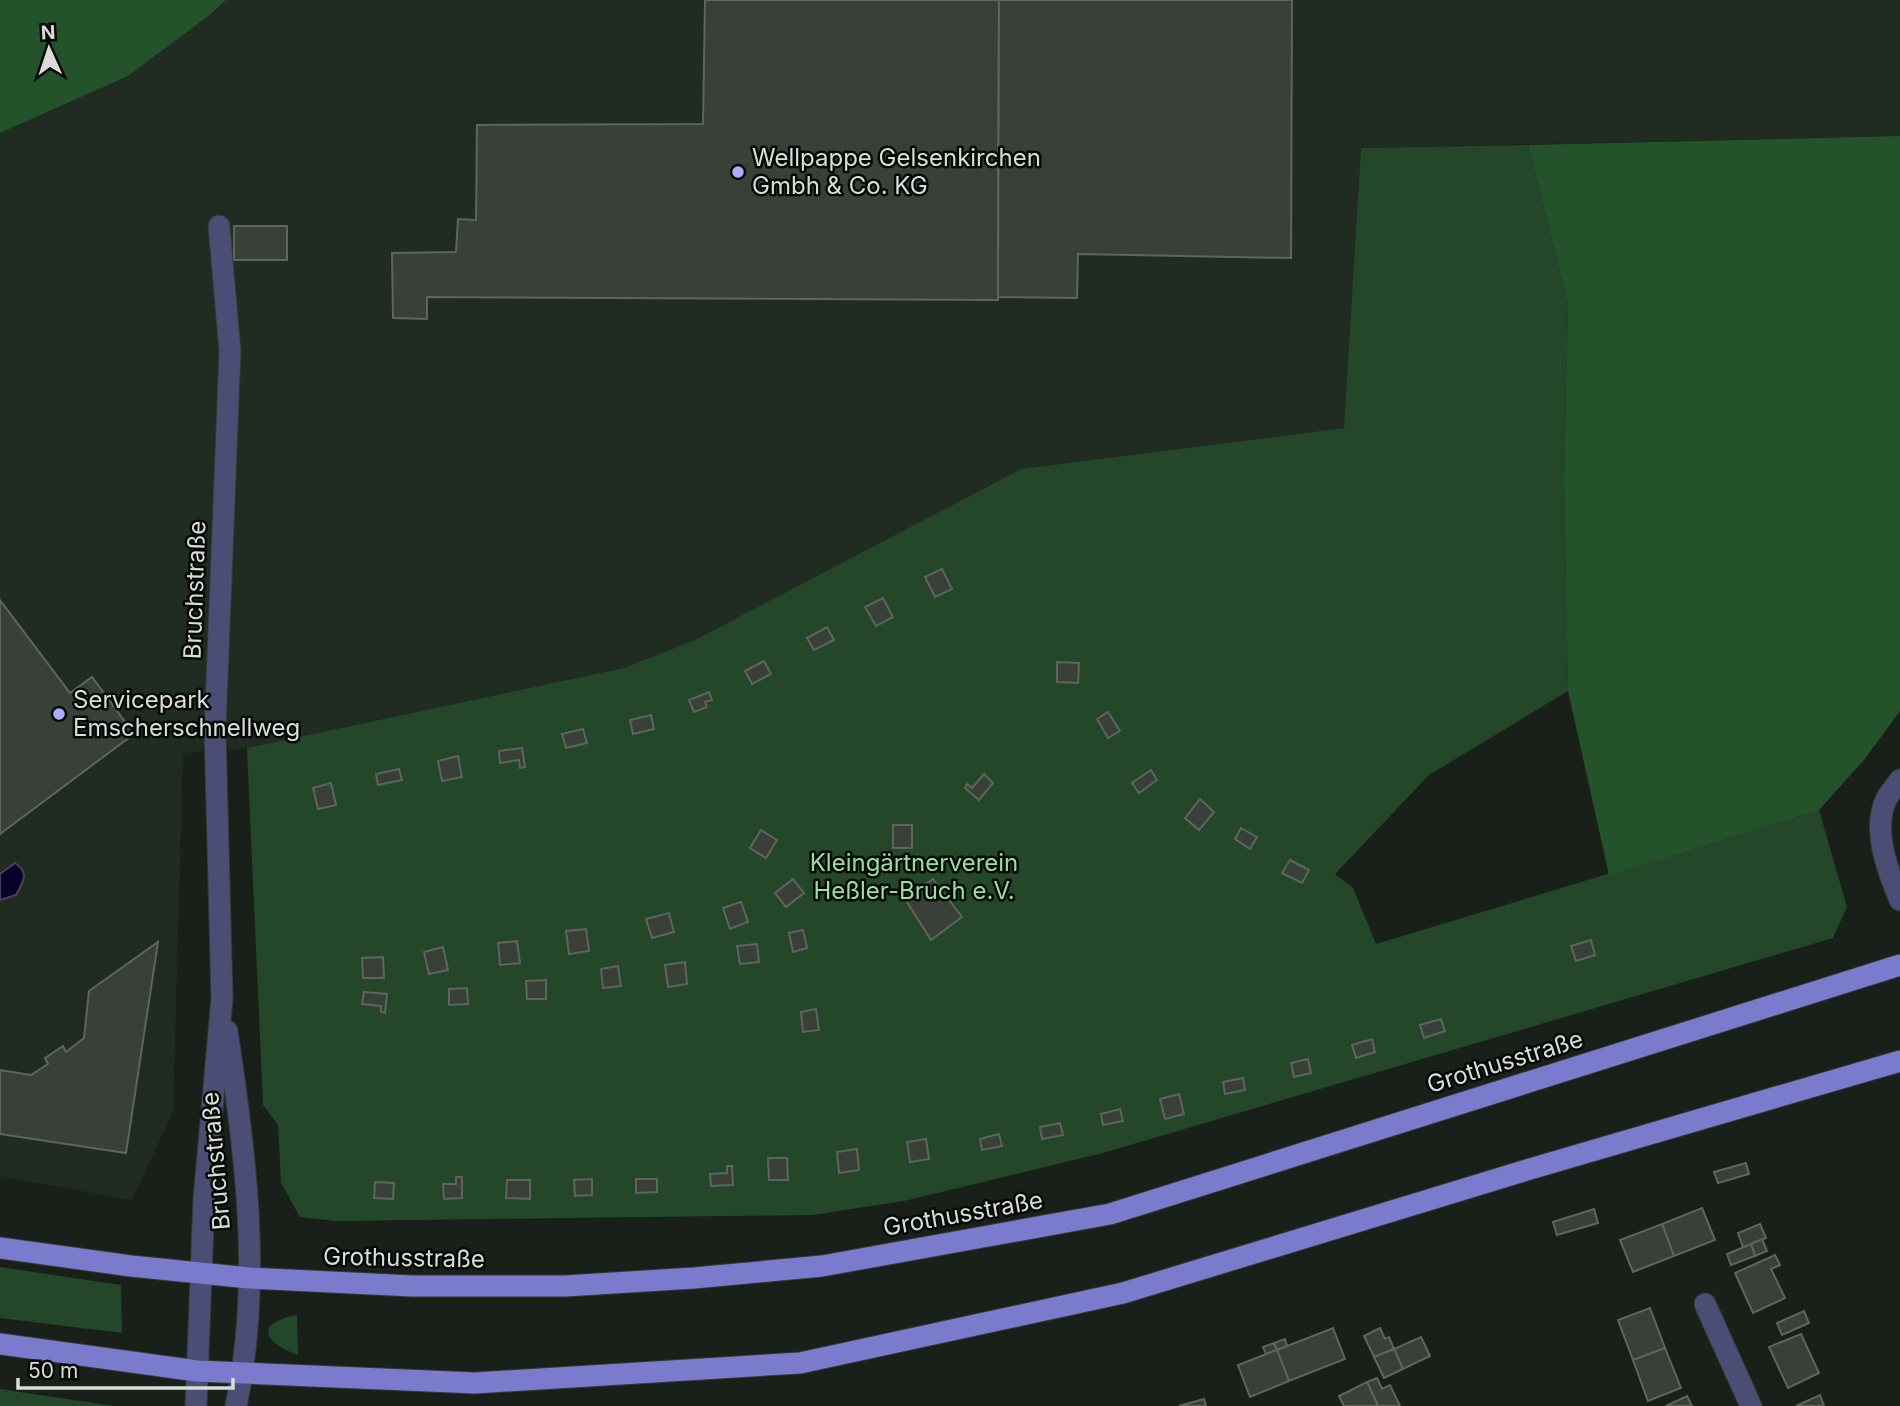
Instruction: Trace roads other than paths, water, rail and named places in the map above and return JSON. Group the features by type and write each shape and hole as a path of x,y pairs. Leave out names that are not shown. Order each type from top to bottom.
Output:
{"main road":[{"name":"Grothusstraße","path":"0,1248 249,1279 426,1286 565,1286 822,1266 1110,1214 1900,965"},
{"path":"0,1344 197,1371 475,1383 800,1363 1123,1293 1900,1060"}],"street":[{"name":"Bruchstraße","path":"195,1406 204,1199 222,998 215,730 230,351 219,226"},
{"path":"1900,780 1886,799 1881,828 1888,874 1900,900"},
{"name":"Bruchstraße","path":"222,998 242,1131 250,1227 243,1374 236,1406"},
{"path":"1704,1304 1751,1406"}],"place":[{"name":"Wellpappe Gelsenkirchen Gmbh & Co. KG","path":"738,172"},
{"name":"Servicepark Emscherschnellweg","path":"59,714"}],"park label":[{"name":"Kleingärtnerverein Heßler-Bruch e.V.","path":"914,877"}]}
